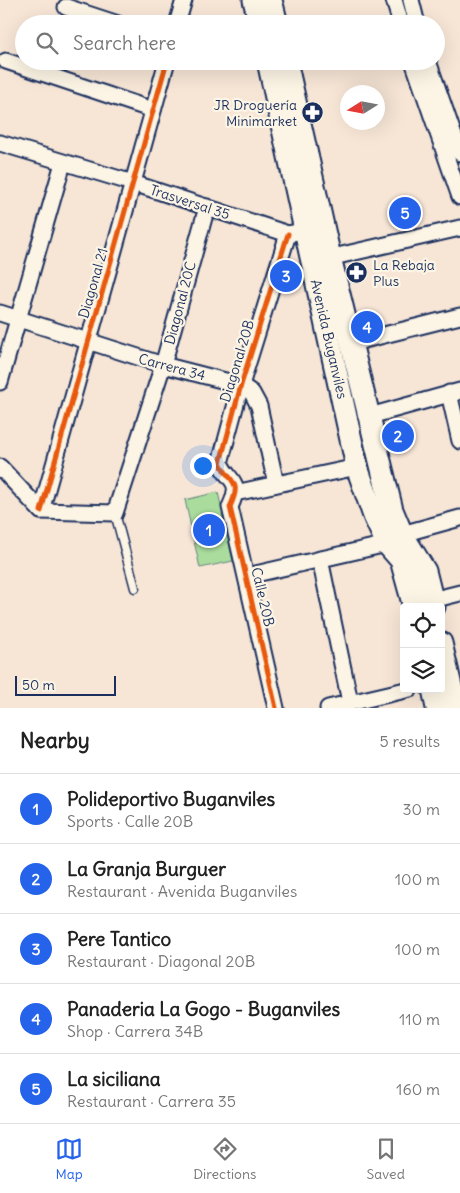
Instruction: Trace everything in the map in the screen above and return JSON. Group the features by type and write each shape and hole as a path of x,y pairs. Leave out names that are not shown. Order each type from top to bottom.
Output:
{"main road":[{"name":"Avenida Buganviles","path":"270,70 305,231 321,259 352,343 392,510 394,539"},
{"name":"Avenida Buganviles","path":"287,70 305,231"},
{"name":"Avenida Buganviles","path":"321,259 357,466 374,516 425,571 427,603"},
{"path":"442,648 446,682 456,708"},
{"path":"437,708 446,682"}],"street":[{"path":"180,15 184,0"},
{"path":"394,0 398,15"},
{"path":"411,0 415,15"},
{"path":"66,7 90,15"},
{"path":"6,61 15,64"},
{"path":"33,70 153,110"},
{"name":"Diagonal 21","path":"41,511 164,70"},
{"path":"416,70 460,197"},
{"path":"431,70 460,153"},
{"name":"Trasversal 35","path":"0,143 207,207 305,231"},
{"path":"0,382 64,163"},
{"name":"Diagonal 20C","path":"115,513 163,365 207,207"},
{"path":"321,259 460,228"},
{"name":"Diagonal 20B","path":"235,492 232,477 223,469 220,463 240,385 305,231"},
{"name":"Carrera 34","path":"0,313 88,343 240,385"},
{"path":"352,343 460,316"},
{"path":"240,385 252,393 259,406 276,484"},
{"path":"370,416 455,392 460,441"},
{"path":"235,492 357,466"},
{"path":"0,467 41,511 115,513"},
{"name":"Calle 20B","path":"235,492 230,507 276,708"},
{"path":"247,576 394,539 460,518"},
{"path":"320,559 350,702"},
{"path":"432,603 460,593"},
{"path":"328,708 400,691"}],"lane":[{"path":"115,513 135,588"}],"green space":[{"path":"218,492 233,561 200,568 185,500"}],"cycle path":[{"path":"41,511 164,70"},
{"path":"276,708 230,507 234,498 235,486 220,463 241,385 288,234"}],"place":[{"name":"JR Droguería Minimarket","path":"313,113"},
{"name":"La siciliana","path":"405,213"},
{"name":"La Rebaja Plus","path":"357,273"},
{"name":"Pere Tantico","path":"286,276"},
{"name":"Panaderia La Gogo - Buganviles","path":"367,327"},
{"name":"La Granja Burguer","path":"398,436"},
{"name":"Polideportivo Buganviles","path":"209,530"}]}
